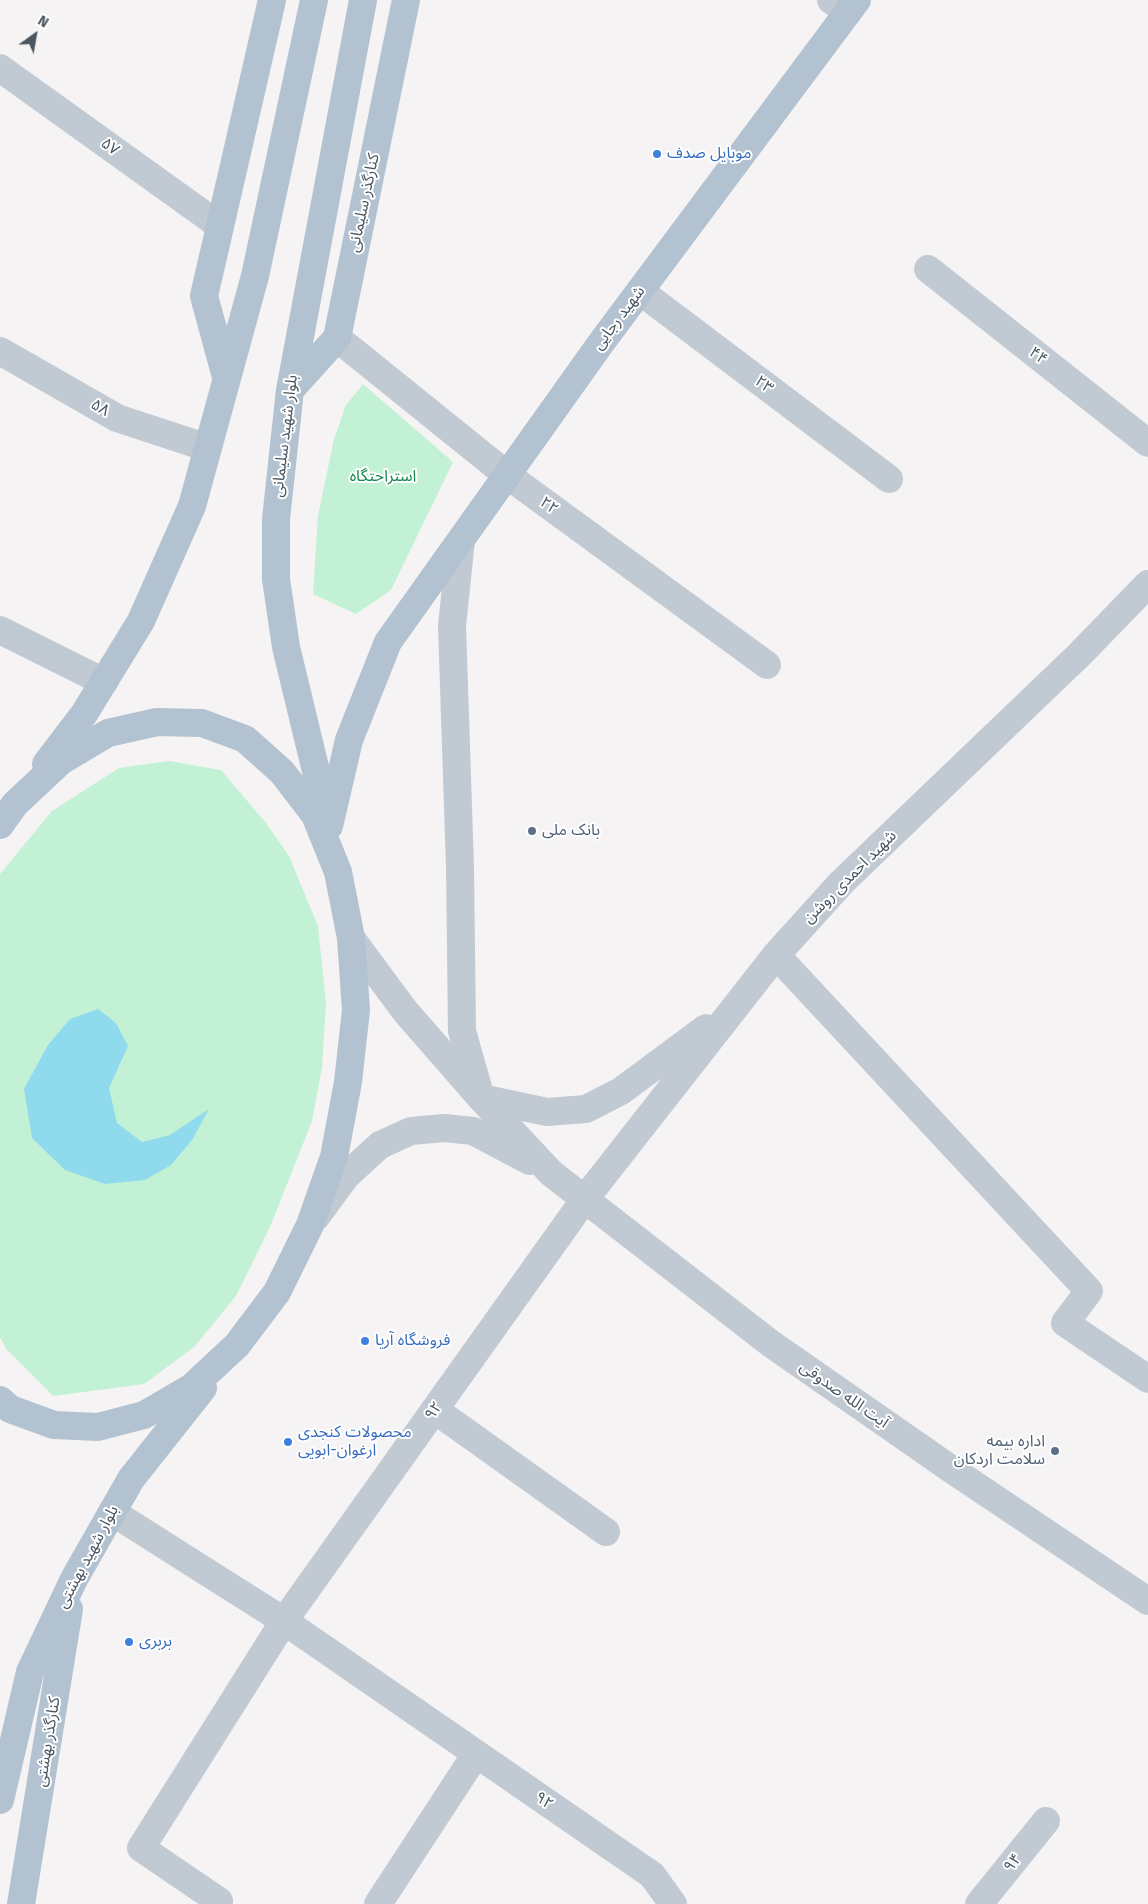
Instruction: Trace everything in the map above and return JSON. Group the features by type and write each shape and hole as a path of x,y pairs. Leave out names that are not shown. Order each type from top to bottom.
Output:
{"main road":[{"path":"226,377 204,296 272,0"},
{"path":"7,814 84,714 141,621 192,506 254,276 314,0"},
{"name":"بلوار شهید سلیمانی","path":"338,872 329,826 286,647 276,579 276,519 290,390 363,0"},
{"name":"کنارگذر سلیمانی","path":"337,338 406,0"},
{"name":"شهید رجایی","path":"329,826 349,740 388,642 845,4"},
{"path":"290,390 337,338"},
{"path":"3,1405 54,1425 98,1427 144,1415 192,1387 237,1345 277,1292 310,1226 334,1157 348,1082 356,1010 351,938 338,872 315,815 282,772 245,739 202,723 157,722 108,733 62,761 7,814"},
{"name":"بلوار شهید بهشتی","path":"0,1800 30,1672 74,1579 130,1479 237,1345"},
{"name":"کنارگذر بهشتی","path":"21,1904 74,1579"}],"street":[{"name":"۵۷","path":"0,68 220,226"},
{"name":"۴۴","path":"928,270 1148,443"},
{"name":"۲۳","path":"640,291 889,479"},
{"name":"۲۲","path":"337,338 507,475 767,665"},
{"name":"۵۸","path":"0,351 117,418 208,448"},
{"path":"461,540 452,626 460,867 462,1031 481,1098"},
{"name":"شهید احمدی روشن","path":"584,1200 776,955 841,883 1079,655 1148,584"},
{"path":"0,630 104,682"},
{"path":"351,938 404,1011 551,1173"},
{"path":"776,955 1089,1291 1065,1322 1148,1379"},
{"path":"481,1098 547,1112 586,1109 621,1092 734,1007"},
{"path":"310,1226 346,1176 380,1145 411,1131 446,1128 473,1131 551,1173"},
{"name":"آیت الله صدوقی","path":"551,1173 770,1343 951,1469 1148,1601"},
{"name":"۹۲","path":"284,1621 584,1200"},
{"path":"435,1410 606,1532"},
{"name":"۹۲","path":"112,1512 284,1621 652,1875 673,1904"},
{"path":"218,1904 220,1901 141,1848 284,1621"},
{"path":"378,1904 476,1754"},
{"name":"۹۴","path":"979,1904 1046,1821"}],"green space":[{"name":"استراحتگاه","path":"363,384 453,462 391,590 356,614 313,594 318,516 334,439 346,405"},
{"path":"169,761 221,770 266,823 289,856 318,926 326,1004 322,1067 312,1121 270,1227 236,1296 194,1347 144,1384 53,1396 7,1350 0,1337 0,874 52,811 119,768"}],"water":[{"path":"98,1009 116,1023 128,1046 109,1088 117,1123 142,1142 170,1135 209,1109 192,1140 171,1165 145,1180 105,1184 65,1170 32,1138 24,1089 48,1045 70,1019"}],"place":[{"name":"موبایل صدف","path":"657,154"},
{"name":"بانک ملی","path":"532,831"},
{"name":"فروشگاه آریا","path":"365,1341"},
{"name":"محصولات کنجدی ارغوان-ابویی","path":"288,1442"},
{"name":"اداره بیمه سلامت اردکان","path":"1055,1451"},
{"name":"بربری","path":"129,1642"}]}
